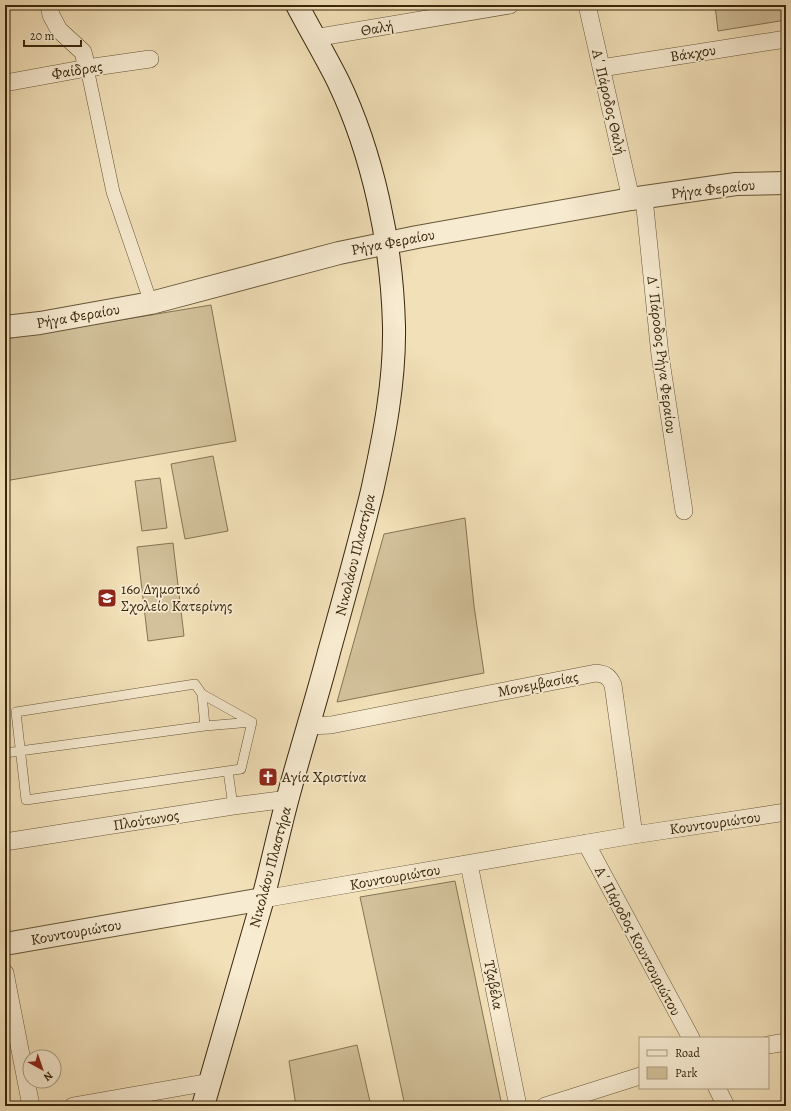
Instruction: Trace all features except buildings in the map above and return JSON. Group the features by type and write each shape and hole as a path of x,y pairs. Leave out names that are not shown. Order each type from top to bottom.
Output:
{"main road":[{"name":"Νικολάου Πλαστήρα","path":"203,1106 263,900 288,799 360,540 390,402 394,326 386,244 374,187 366,154 354,118 338,80 297,5"},
{"name":"Ρήγα Φεραίου","path":"5,327 40,323 151,303 339,253 386,244 637,198 736,184 786,183"},
{"name":"Κουντουριώτου","path":"5,944 263,900"}],"street":[{"path":"49,5 51,14 59,30 83,52 113,192 151,303"},
{"name":"Θαλή","path":"314,38 510,5"},
{"name":"Α΄ Πάροδος Θαλή","path":"587,5 601,68 637,198"},
{"name":"Βάκχου","path":"601,68 786,38"},
{"name":"Φαίδρας","path":"5,83 87,68 150,59"},
{"name":"Δ΄ Πάροδος Ρήγα Φεραίου","path":"637,198 684,512"},
{"name":"Μονεμβασίας","path":"309,726 331,725 596,673 603,673 610,678 613,685 634,835"},
{"name":"Πλούτωνος","path":"5,842 233,806 288,799"},
{"name":"Κουντουριώτου","path":"263,900 634,835 786,812"},
{"name":"Α΄ Πάροδος Κουντουριώτου","path":"586,844 690,1037"},
{"name":"Τζαβέλα","path":"469,864 518,1106"},
{"path":"5,973 31,1106"},
{"path":"769,1045 786,1042"},
{"path":"545,1106 639,1076"},
{"path":"72,1106 210,1082"},
{"path":"718,1089 726,1106"}],"lane":[{"path":"195,684 202,694 252,722 240,769 26,800 16,712 195,684"},
{"path":"202,694 205,726"},
{"path":"5,753 205,726 252,722"},
{"path":"228,771 233,806"}],"green space":[{"path":"715,5 786,5 786,20 718,31"},
{"path":"211,305 236,441 5,481 5,339"},
{"path":"213,456 228,531 185,539 171,464"},
{"path":"160,478 167,528 142,531 135,481"},
{"path":"465,518 474,606 484,673 337,702 384,534"},
{"path":"173,543 184,636 148,641 137,547"},
{"path":"455,881 502,1106 405,1106 360,897"},
{"path":"357,1045 371,1106 296,1106 289,1061"}],"place":[{"name":"16ο Δημοτικό Σχολείο Κατερίνης","path":"107,598"},
{"name":"Αγία Χριστίνα","path":"268,777"}]}
